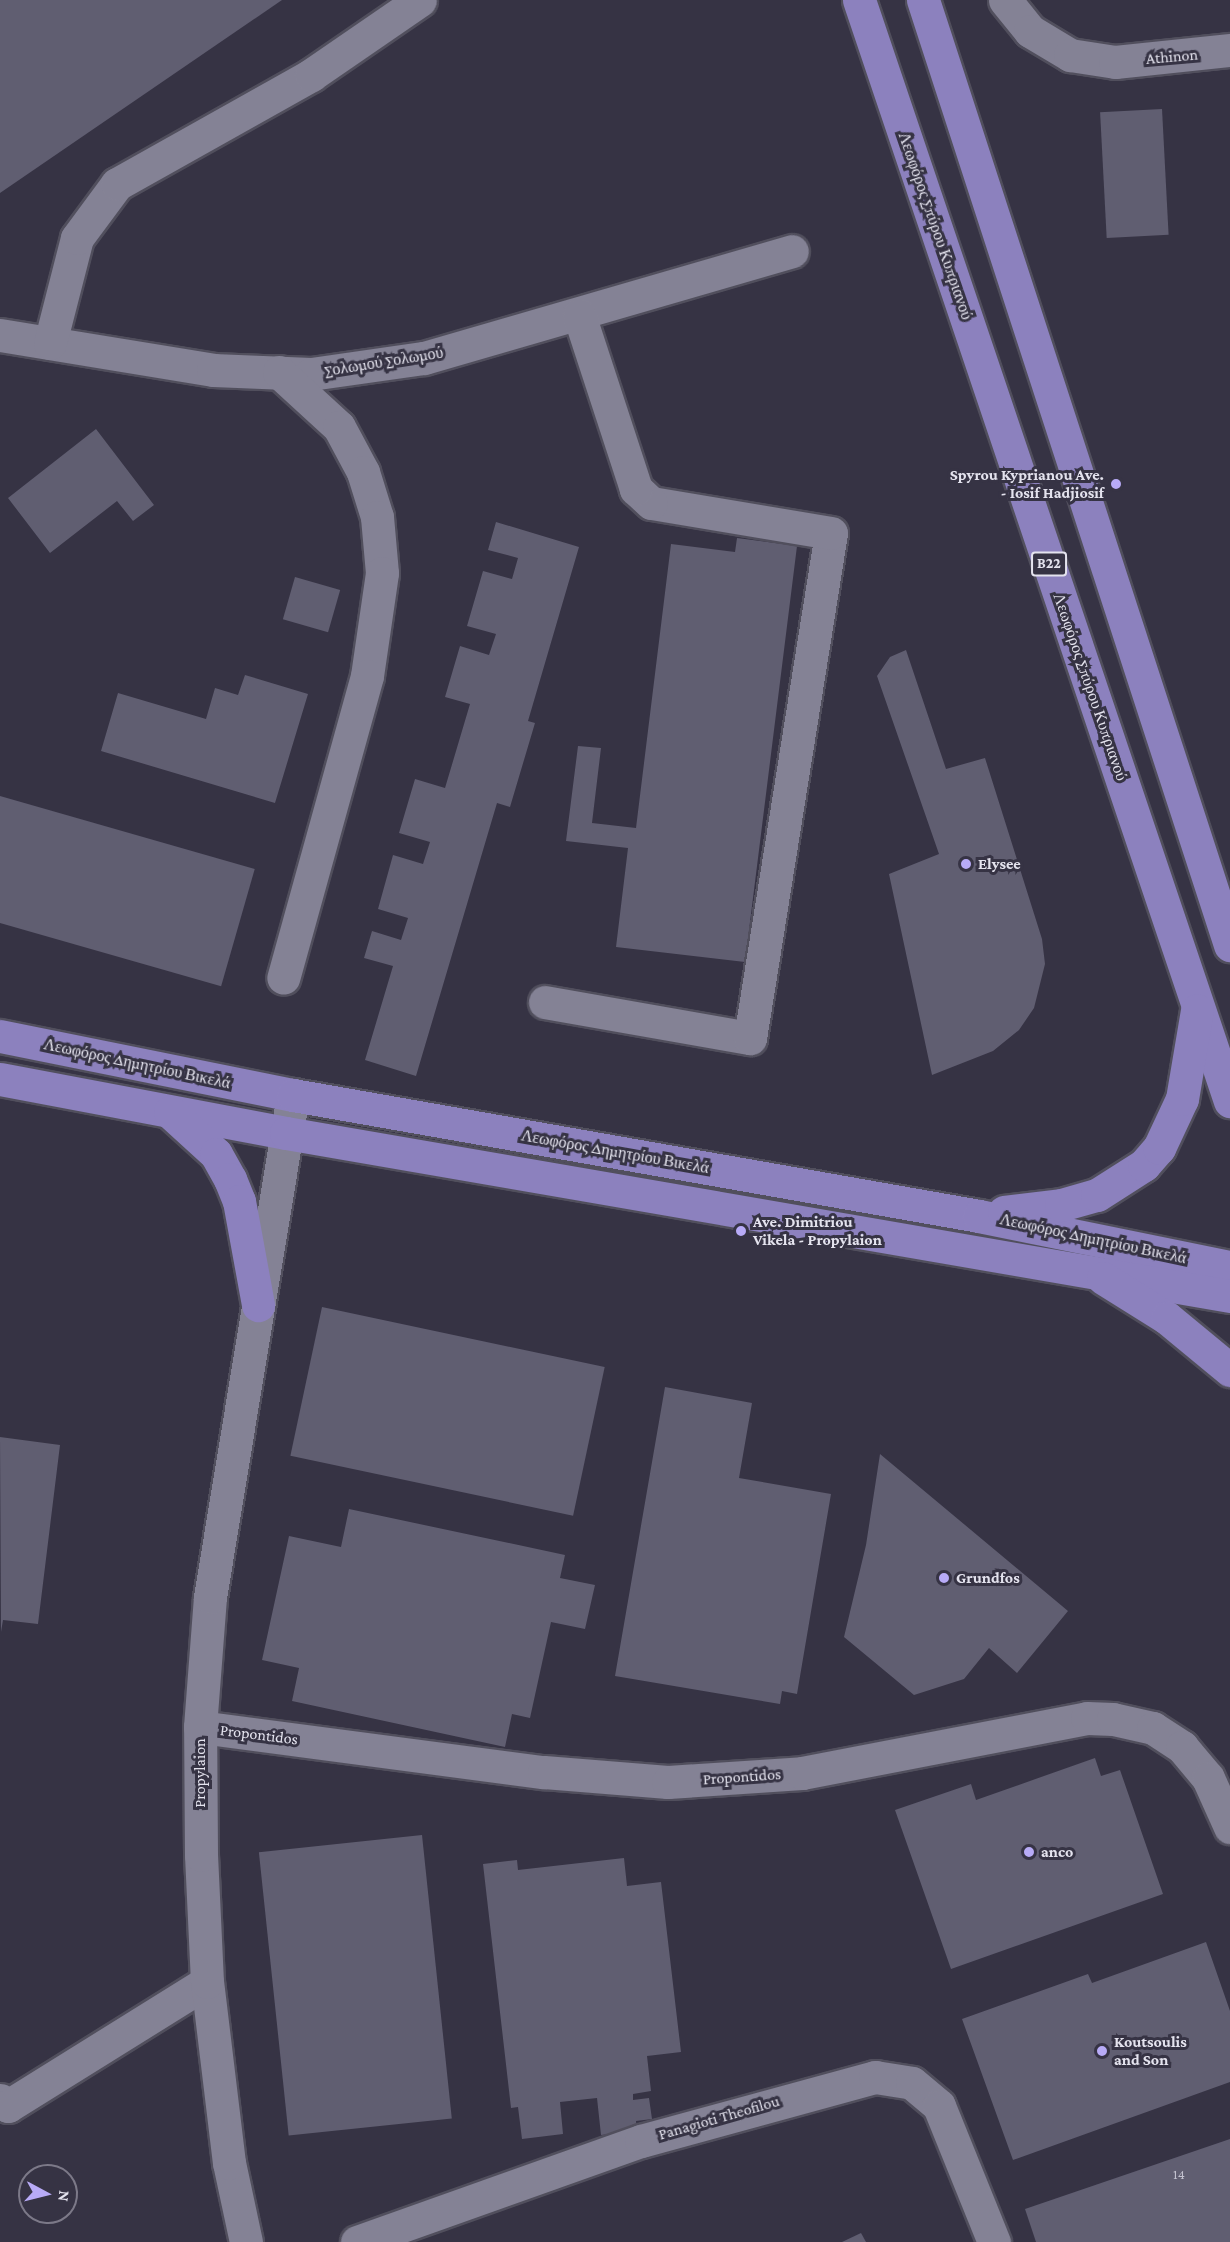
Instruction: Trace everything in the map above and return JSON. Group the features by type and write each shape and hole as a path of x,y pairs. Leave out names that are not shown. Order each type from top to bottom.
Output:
{"main road":[{"name":"Λεωφόρος Σπύρου Κυπριανού","path":"859,0 1230,1101"},
{"path":"923,0 965,121 1230,945"},
{"path":"979,1216 1061,1205 1096,1195 1144,1165 1159,1148 1182,1100 1197,1005"},
{"name":"Λεωφόρος Δημητρίου Βικελά","path":"0,1036 293,1095 979,1216 1230,1267"},
{"name":"Λεωφόρος Δημητρίου Βικελά","path":"0,1079 286,1133 1088,1269 1230,1296"},
{"path":"170,1112 216,1154 230,1179 239,1201 258,1305"},
{"path":"1088,1269 1167,1318 1230,1370"}],"street":[{"path":"51,343 77,238 117,184 311,75 420,0"},
{"name":"Athinon","path":"1005,0 1030,32 1070,55 1115,62 1230,50"},
{"name":"Σολωμού Σολωμού","path":"0,335 213,369 311,374 424,358 579,315 792,251"},
{"path":"545,1002 750,1038 831,533 651,503 636,489 579,315"},
{"path":"279,372 339,427 363,472 377,518 382,573 367,676 282,978"},
{"name":"Propylaion","path":"246,2242 229,2163 207,1982 201,1855 200,1727 210,1597 293,1095"},
{"name":"Propontidos","path":"200,1727 556,1773 668,1782 802,1773 1088,1718 1113,1719 1153,1728 1182,1747 1208,1778 1230,1827"},
{"path":"0,2100 8,2106 207,1982"},
{"name":"Panagioti Theofilou","path":"357,2242 641,2141 875,2077 912,2083 932,2096 945,2117 994,2242"}],"building":[{"path":"0,0 282,0 0,193"},
{"path":"1162,109 1169,235 1107,238 1100,112"},
{"path":"96,429 154,505 133,521 117,501 50,553 8,498"},
{"path":"496,522 579,547 528,721 535,723 510,807 497,803 416,1076 365,1060 393,966 364,958 372,931 401,940 408,918 378,909 393,855 423,864 430,842 399,833 415,779 445,788 470,704 445,697 460,646 489,655 496,634 467,626 483,571 512,579 518,558 488,550"},
{"path":"737,538 797,546 745,962 616,947 628,848 566,841 578,746 601,748 592,823 636,828 671,544 735,552"},
{"path":"295,577 340,590 328,632 283,619"},
{"name":"Elysee","path":"906,650 946,769 985,758 1042,939 1045,964 1034,1008 1019,1030 993,1051 932,1075 889,874 939,854 877,676 890,657"},
{"path":"245,675 308,694 275,803 101,751 118,693 206,719 215,688 238,695"},
{"path":"0,796 255,869 221,986 0,923"},
{"path":"322,1307 605,1367 573,1516 290,1456"},
{"path":"665,1387 752,1403 739,1478 831,1494 797,1694 782,1691 780,1704 615,1676"},
{"path":"0,1437 60,1445 38,1624 3,1620 1,1632"},
{"name":"Grundfos","path":"880,1454 1068,1611 1017,1673 989,1648 964,1679 914,1695 844,1637 866,1545"},
{"path":"349,1509 565,1555 560,1578 595,1585 585,1629 551,1622 530,1718 512,1714 505,1747 292,1701 299,1668 262,1660 289,1536 341,1547"},
{"name":"anco","path":"1095,1758 1101,1776 1120,1770 1163,1894 951,1969 895,1810 971,1784 976,1800"},
{"path":"422,1835 452,2118 289,2136 259,1852"},
{"path":"624,1858 627,1886 661,1882 681,2052 647,2056 651,2091 633,2094 633,2100 649,2098 652,2119 636,2121 637,2131 601,2135 597,2098 560,2102 563,2134 522,2139 518,2107 511,2108 483,1864 517,1860 518,1870"},
{"name":"Koutsoulis and Son","path":"1206,1942 1230,2011 1230,2082 1013,2160 962,2019 1088,1974 1092,1983"},
{"path":"1230,2139 1230,2242 1036,2242 1025,2209"},
{"path":"861,2233 866,2242 842,2242"}],"place":[{"name":"Spyrou Kyprianou Ave. - Iosif Hadjiosif","path":"1116,484"},
{"name":"Elysee","path":"966,864"},
{"name":"Ave. Dimitriou Vikela - Propylaion","path":"741,1231"},
{"name":"Grundfos","path":"944,1578"},
{"name":"anco","path":"1029,1852"},
{"name":"Koutsoulis and Son","path":"1102,2051"}]}
